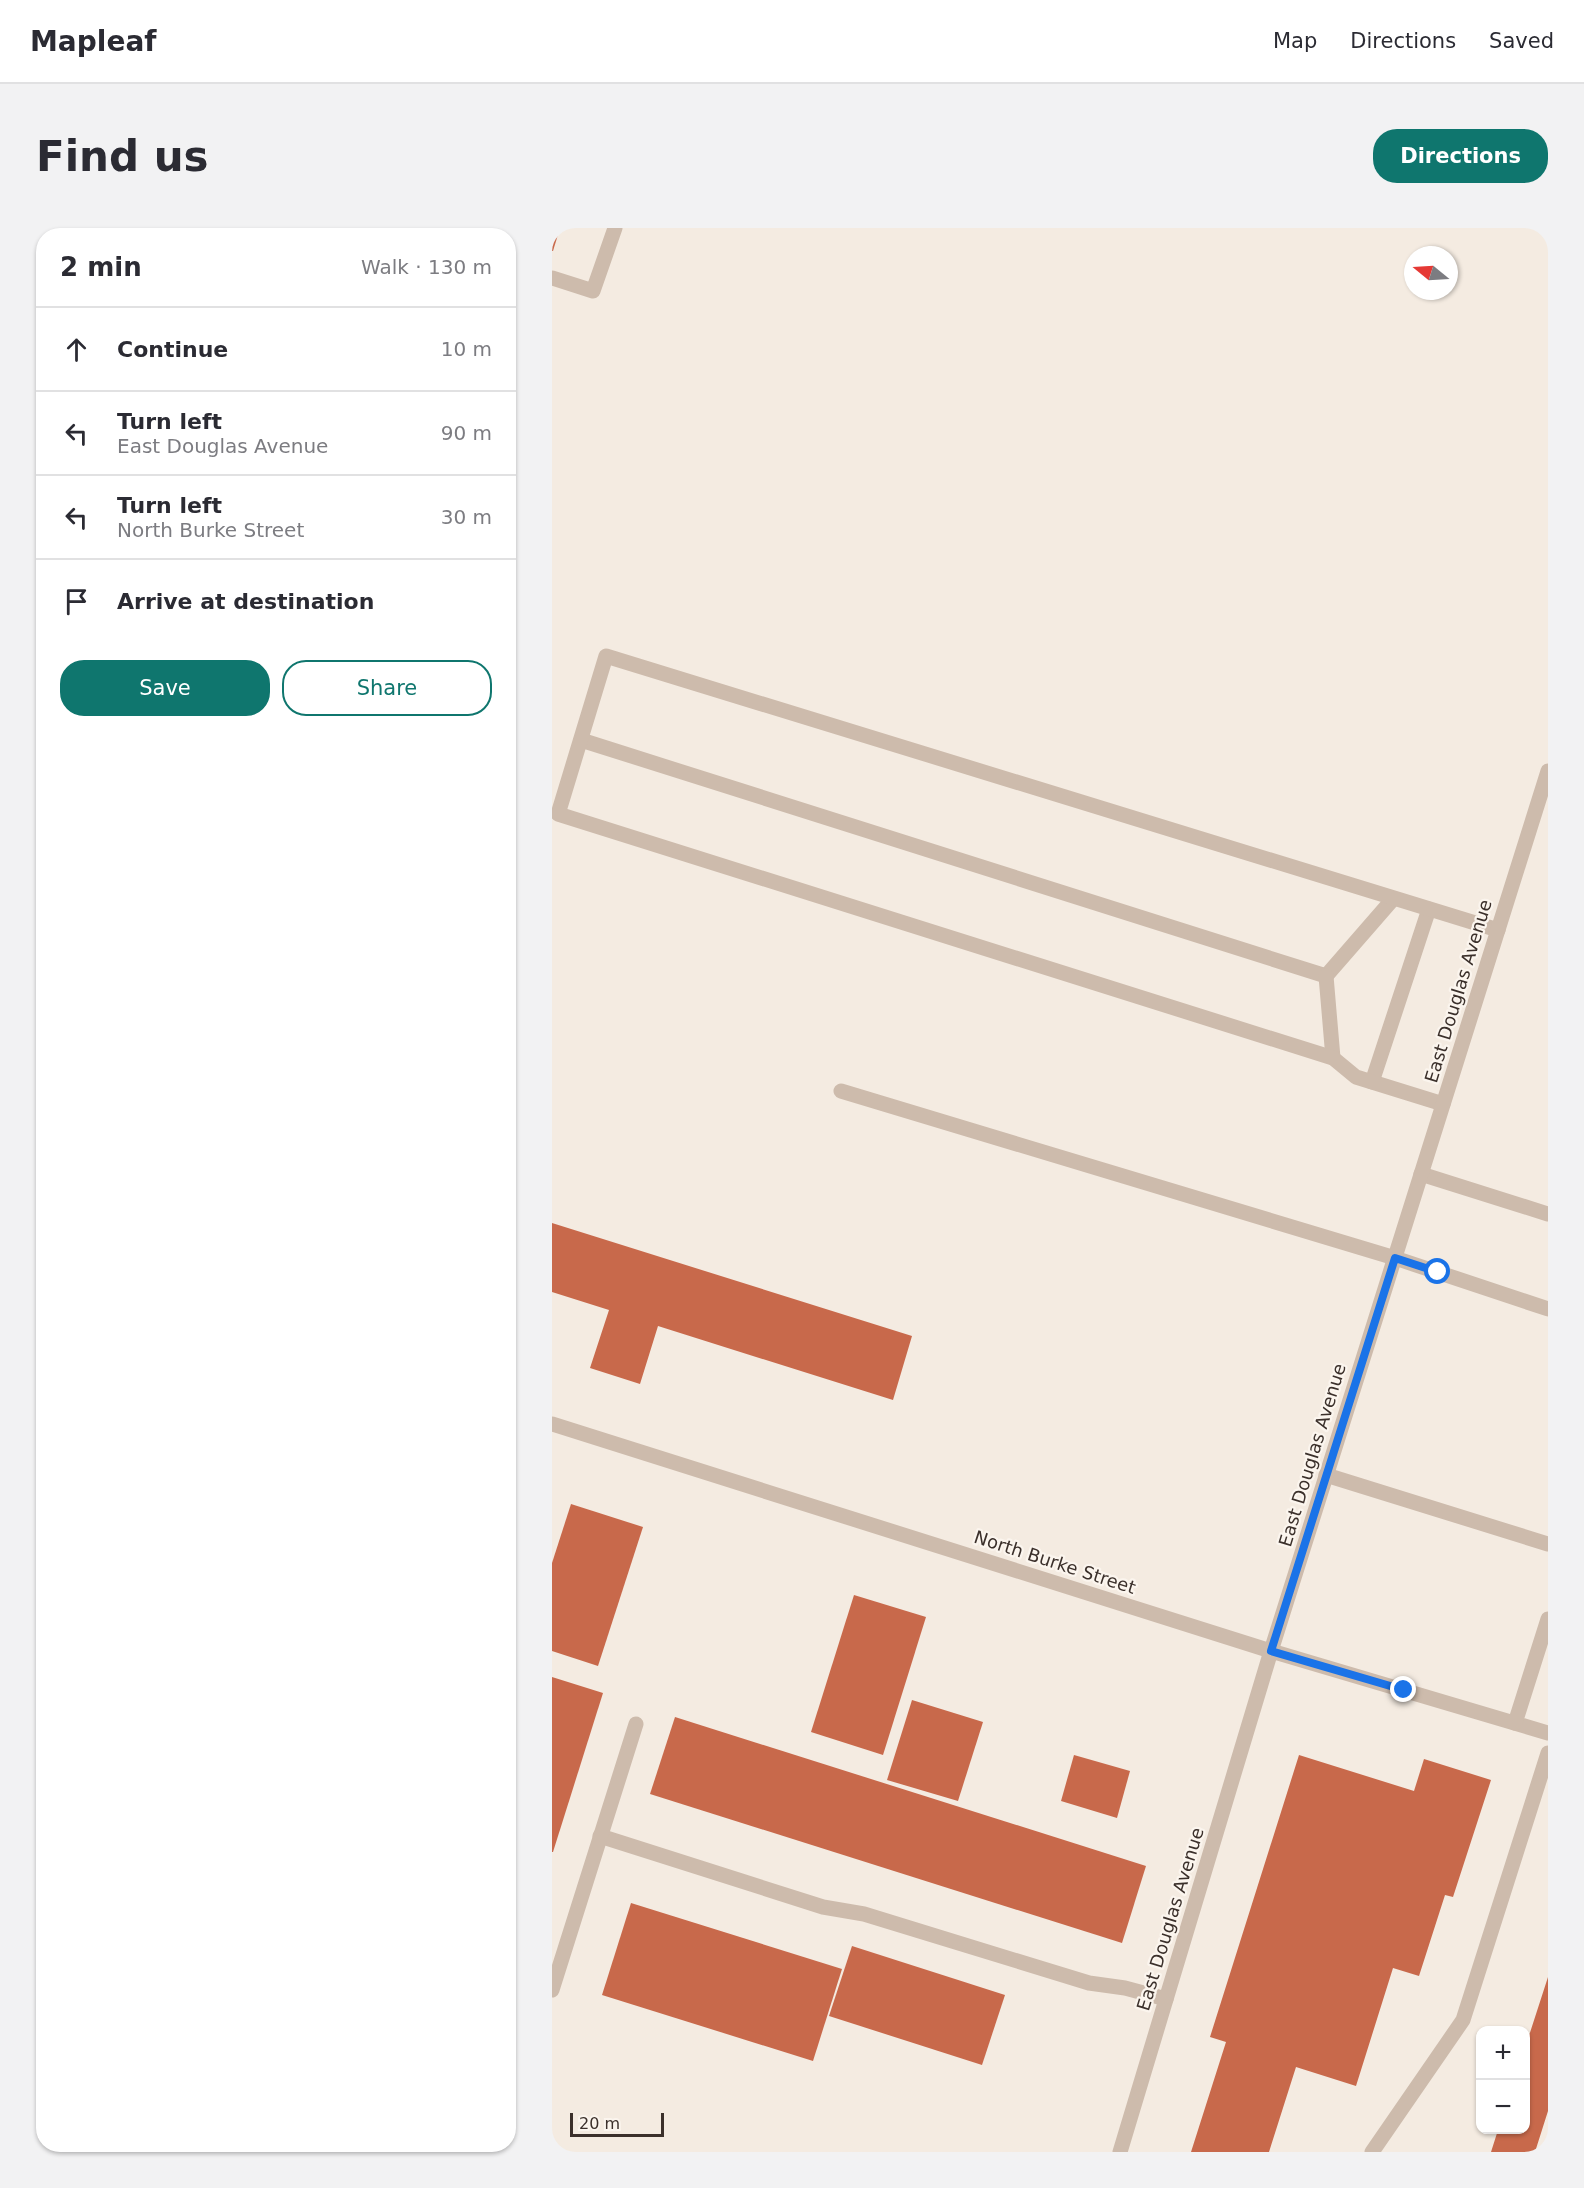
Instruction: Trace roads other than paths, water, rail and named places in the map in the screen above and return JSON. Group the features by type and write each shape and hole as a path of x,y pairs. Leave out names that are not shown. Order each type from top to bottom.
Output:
{"street":[{"path":"552,278 593,291 615,228"},
{"path":"1443,1104 1356,1077 1333,1058 558,814 606,656 1498,930"},
{"path":"581,740 1326,976"},
{"name":"East Douglas Avenue","path":"1119,2152 1271,1651 1548,771"},
{"path":"1333,1058 1326,976 1393,899"},
{"path":"1372,1082 1429,909"},
{"path":"841,1091 1395,1258 1548,1309"},
{"path":"1421,1174 1548,1214"},
{"name":"North Burke Street","path":"552,1424 1271,1651 1548,1733"},
{"path":"1326,1475 1548,1544"},
{"path":"1515,1723 1548,1619"},
{"path":"552,1990 636,1724"},
{"path":"1372,2152 1463,2020 1548,1753"},
{"path":"600,1836 823,1907 864,1914 1089,1983 1125,1988 1166,1999"}]}
